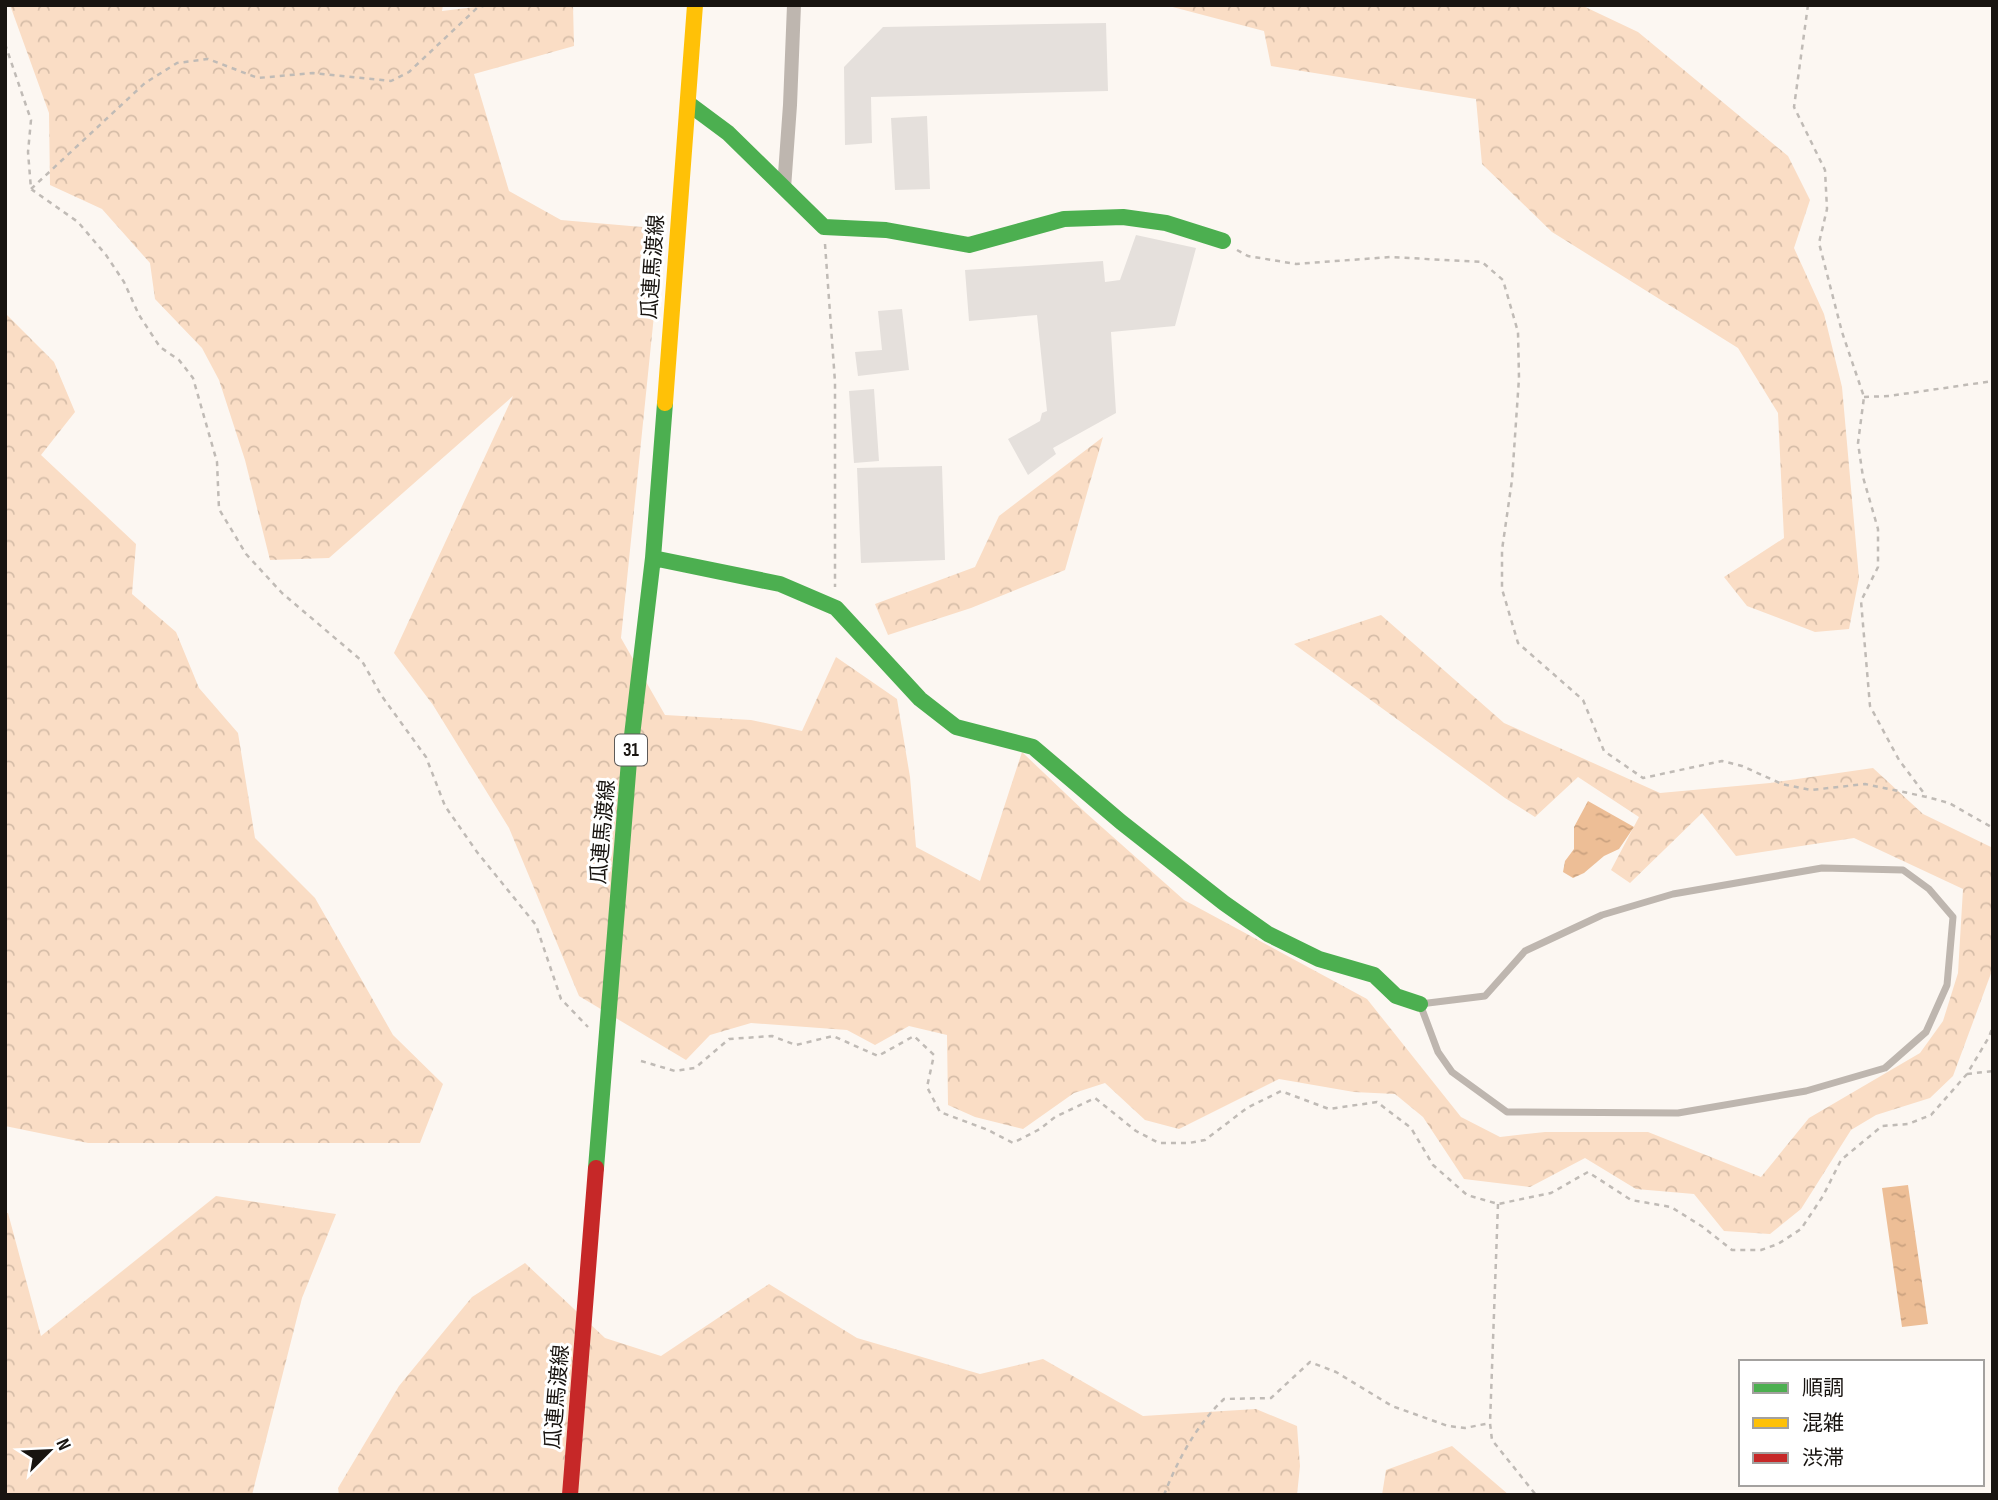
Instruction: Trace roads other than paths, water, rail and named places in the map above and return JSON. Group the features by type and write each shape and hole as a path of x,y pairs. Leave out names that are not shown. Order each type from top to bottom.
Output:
{"street":[{"name":"瓜連馬渡線","path":"570,1495 629,761 653,558 695,5"},
{"path":"784,188 794,5"},
{"path":"689,104 728,133 824,227 886,230 969,245 1064,219 1123,217 1167,223 1223,241"},
{"path":"653,558 780,583 835,608 920,699 956,727 1033,747 1121,822 1268,934 1319,959 1374,975 1396,996 1420,1004"}],"lane":[{"path":"1822,868 1903,870 1928,889 1953,917 1947,985 1926,1032 1885,1069 1806,1091 1678,1113 1507,1112 1452,1072 1438,1052 1420,1004 1485,996 1525,951 1602,915 1672,894 1822,868"}],"water":[{"path":"1588,801 1634,827 1619,849 1573,878 1563,872 1565,861 1574,849 1574,827"},
{"path":"1908,1185 1928,1324 1902,1327 1882,1188"}]}
